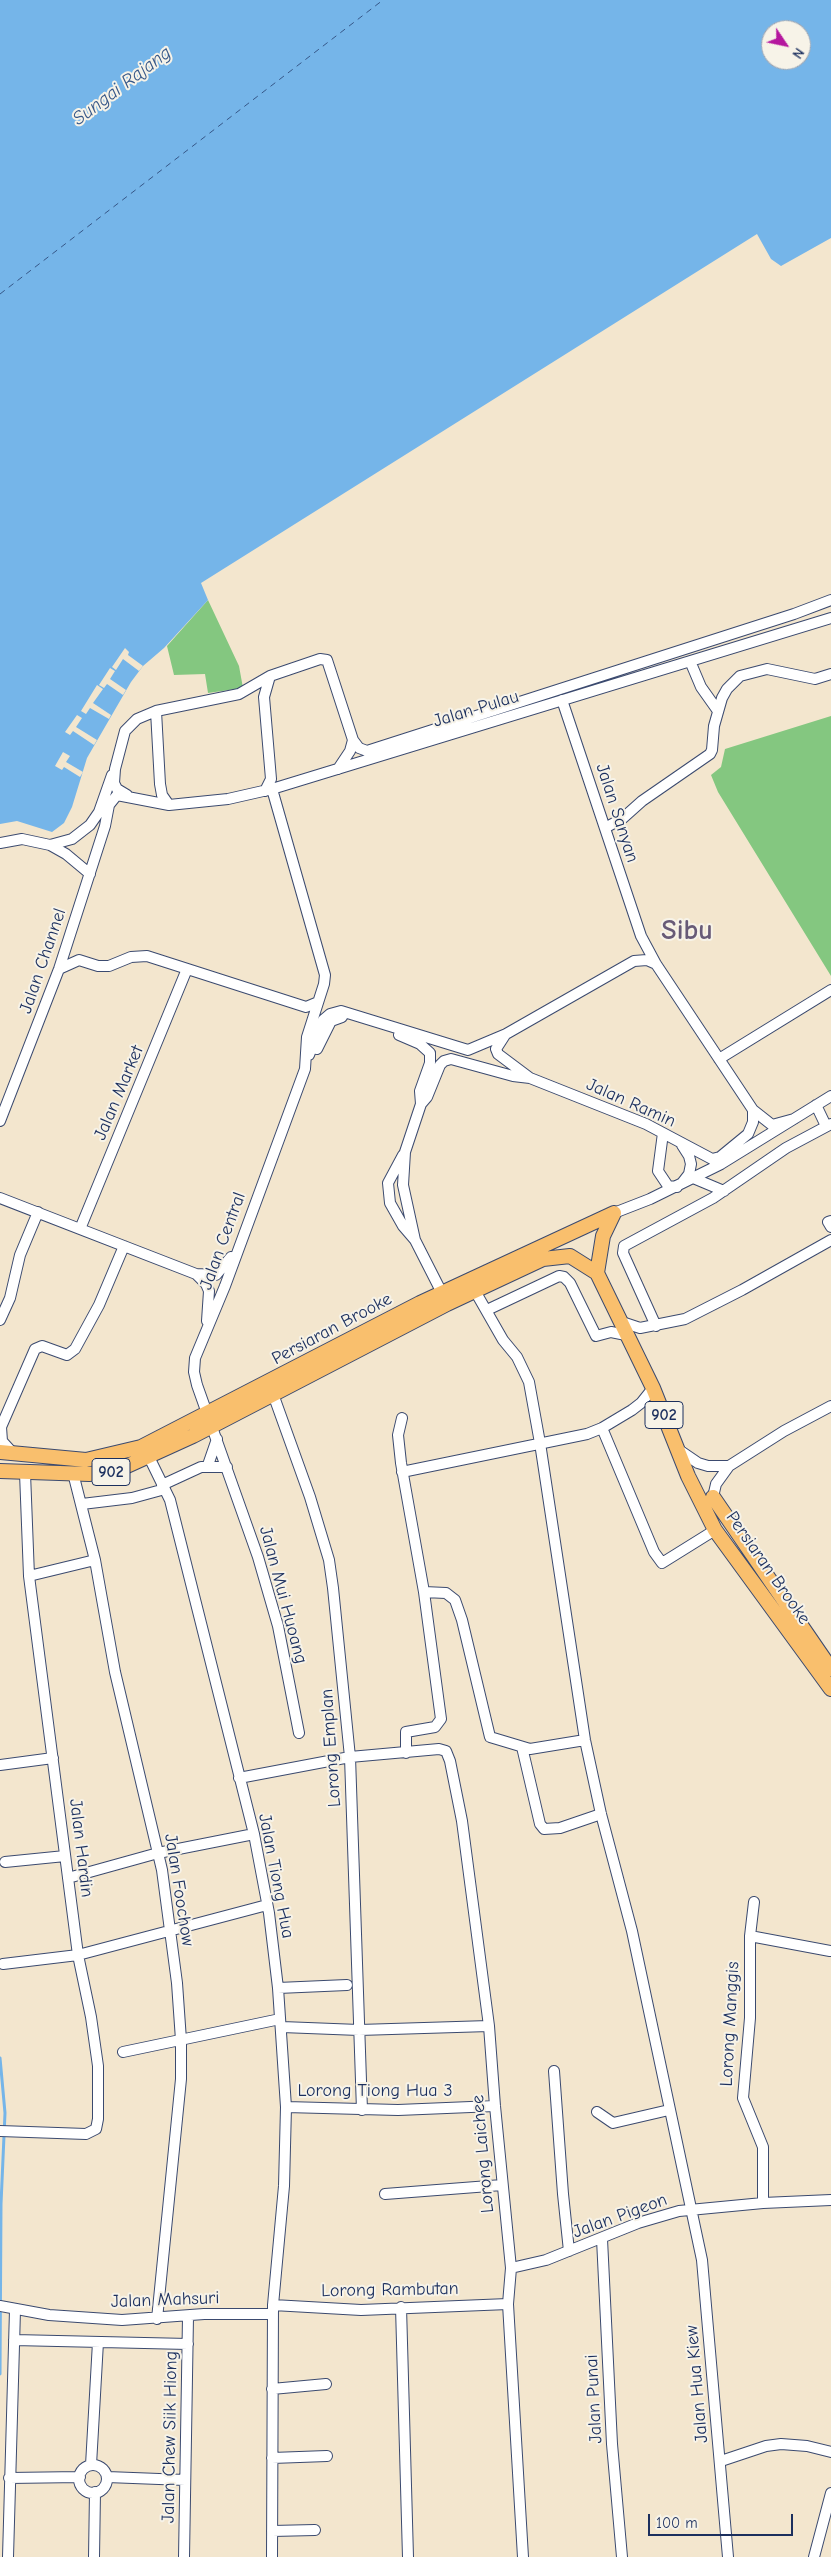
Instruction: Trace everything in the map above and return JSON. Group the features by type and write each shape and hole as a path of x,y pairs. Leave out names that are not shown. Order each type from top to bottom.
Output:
{"main road":[{"path":"597,1273 603,1236 614,1213"},
{"name":"Persiaran Brooke","path":"0,1471 103,1474 149,1457 213,1428 533,1249 614,1213"},
{"name":"Persiaran Brooke","path":"6,1452 74,1460 98,1457 213,1428 444,1299 475,1291 543,1259 557,1256 575,1257 597,1273 653,1388 688,1476 715,1530 831,1689"},
{"name":"Persiaran Brooke","path":"713,1497 831,1668"}],"street":[{"name":"Jalan Pulau","path":"353,740 363,750 376,748 794,614 831,600"},
{"name":"Jalan Pulau","path":"128,796 169,805 228,799 268,790 831,618"},
{"path":"50,845 72,839 90,825 99,812 115,769 125,731 137,718 156,711 231,696 252,688 270,676 320,659 328,660 353,740 347,757 338,769"},
{"path":"690,661 701,687 718,711"},
{"path":"605,828 623,818 642,801 710,754 718,711 727,688 746,673 767,670 816,679 831,674"},
{"path":"270,676 264,697 271,774 268,790 324,975 307,1037 306,1065"},
{"path":"252,688 264,697"},
{"name":"Jalan Sanyan","path":"562,700 641,936 656,964 753,1110 772,1125 794,1119"},
{"path":"156,711 160,784 162,795 169,805"},
{"path":"115,769 114,783 117,789 128,796"},
{"path":"271,774 280,781 292,783"},
{"name":"Jalan Channel","path":"0,1121 58,969 105,826 108,809 117,795 128,796"},
{"path":"0,843 22,839 50,845 66,854 90,874"},
{"path":"634,961 639,951 641,936"},
{"path":"58,969 79,960 98,966 109,966 131,957 147,956 306,1007 314,1016"},
{"path":"306,1065 323,1020 330,1014 341,1011 460,1050 478,1047 506,1034 634,961 647,960 656,964"},
{"name":"Jalan Market","path":"80,1228 188,969"},
{"path":"719,1059 831,990"},
{"path":"306,1007 318,1002"},
{"path":"306,1065 331,1021 343,1017 386,1031 427,1048 430,1053 430,1063 420,1092 421,1104 405,1152 388,1182 388,1195 396,1215 415,1240 444,1299"},
{"name":"Jalan Ramin","path":"506,1034 499,1041 496,1049 498,1054 530,1078 663,1133 712,1159 720,1157 748,1134 753,1122 753,1110"},
{"path":"421,1104 427,1098 440,1065 444,1060 450,1059 514,1076 530,1078"},
{"name":"Jalan Central","path":"213,1428 194,1372 195,1358 206,1327 225,1286 306,1065"},
{"path":"614,1213 679,1185 721,1164 831,1096"},
{"path":"656,1326 623,1253 624,1246 724,1191 786,1148 829,1125 816,1105"},
{"path":"663,1133 658,1171 668,1186 679,1185 689,1174 689,1156 680,1142"},
{"path":"405,1152 403,1185 415,1240"},
{"path":"693,1178 724,1191"},
{"path":"0,1198 196,1274 216,1276 238,1248"},
{"path":"0,1320 12,1290 20,1255 38,1212"},
{"path":"619,1321 640,1328 685,1319 742,1290 831,1240"},
{"path":"6,1452 2,1442 1,1427 35,1349 42,1346 67,1355 75,1349 99,1305 124,1246"},
{"path":"196,1274 206,1284 208,1291 206,1327"},
{"path":"487,1310 558,1276 564,1277 570,1283 596,1336 611,1332 626,1334"},
{"name":"Jalan Hua Kiew","path":"475,1291 508,1346 517,1357 529,1382 585,1740 600,1814 632,1931 702,2260 728,2557"},
{"path":"402,1472 587,1434 602,1428 632,1410 641,1403 653,1388"},
{"name":"Lorong Emplan","path":"273,1394 310,1498 329,1560 350,1757 362,2110"},
{"path":"713,1497 716,1484 729,1466 776,1436 831,1406"},
{"path":"239,1778 350,1757 406,1753 406,1732 435,1727 440,1719 424,1592 402,1472 398,1435 402,1418"},
{"path":"208,1465 213,1428"},
{"name":"Jalan Mui Huoang","path":"213,1428 278,1626 299,1733"},
{"path":"602,1428 654,1552 662,1563 715,1530"},
{"path":"679,1450 698,1463 708,1466 729,1466"},
{"name":"Jalan Tiong Hua","path":"149,1457 170,1500 254,1834 268,1905 278,1988 286,2107 284,2186 273,2310 272,2557"},
{"path":"82,1504 132,1498 164,1487 208,1465 227,1467"},
{"name":"Jalan Hardin","path":"3,2131 86,2134 96,2129 98,2066 91,2016 78,1955 29,1576 25,1472"},
{"name":"Jalan Foochow","path":"73,1473 95,1560 115,1672 147,1796 162,1870 182,2040 181,2079 157,2319"},
{"path":"29,1576 95,1560"},
{"path":"424,1592 446,1593 455,1600 462,1620 489,1735 522,1747 538,1749 585,1740"},
{"path":"522,1747 540,1824 544,1829 553,1830 600,1814"},
{"name":"Lorong Laichee","path":"406,1753 438,1749 446,1751 462,1821 489,2026 511,2268 508,2304 523,2557"},
{"path":"0,1766 52,1758"},
{"path":"68,1878 158,1853 254,1834"},
{"path":"5,1862 65,1856"},
{"name":"Lorong Manggis","path":"754,1902 750,1936 750,2018 743,2098 763,2147 763,2203"},
{"path":"3,1964 78,1955 268,1905"},
{"path":"750,1936 830,1951"},
{"path":"278,1988 347,1985"},
{"path":"123,2052 281,2023 359,2030 489,2026"},
{"path":"554,2071 563,2194 570,2251"},
{"name":"Lorong Tiong Hua 3","path":"286,2107 362,2110 495,2106"},
{"path":"597,2112 613,2123 669,2110"},
{"path":"386,2194 502,2185"},
{"name":"Jalan Pigeon","path":"511,2268 570,2251 638,2223 690,2210 763,2203 831,2200"},
{"name":"Jalan Punai","path":"602,2239 612,2444 622,2557"},
{"name":"Lorong Rambutan","path":"273,2310 360,2310 508,2304"},
{"path":"401,2307 408,2557"},
{"path":"7,2308 14,2340 8,2557"},
{"name":"Jalan Mahsuri","path":"7,2308 49,2315 122,2320 273,2310"},
{"name":"Jalan Chew Siik Hiong","path":"184,2557 188,2317"},
{"path":"14,2340 188,2344"},
{"path":"91,2465 98,2342"},
{"path":"272,2389 326,2384"},
{"path":"721,2461 766,2446 781,2444 807,2446 831,2452"},
{"path":"272,2458 328,2456"},
{"path":"91,2465 103,2469 107,2478 105,2486 95,2492 84,2489 80,2477 83,2469 91,2465"},
{"path":"9,2478 80,2477"},
{"path":"107,2478 185,2480"},
{"path":"94,2557 95,2492"},
{"path":"814,2557 831,2493"},
{"path":"272,2531 315,2530"}],"green space":[{"path":"208,600 239,666 243,688 208,693 205,674 174,675 167,646"},
{"path":"831,716 831,976 718,792 711,775 721,767 725,749"}],"water":[{"name":"Sungai Rajang","path":"0,0 831,0 831,238 781,266 771,259 757,234 201,583 208,600 164,648 143,666 131,682 87,758 72,807 64,823 52,832 17,821 0,824"}],"pier":[{"path":"125,648 129,652 128,655 143,666 139,671 123,659 116,670 112,667"},
{"path":"110,668 115,671 110,679 126,690 123,695 107,684 104,688 99,685"},
{"path":"97,685 103,689 93,703 111,715 109,719 90,708 86,714 81,711"},
{"path":"77,715 82,718 76,727 97,740 94,745 73,731 70,735 65,732"},
{"path":"63,752 70,756 66,762 83,772 80,777 64,767 62,770 55,766"}],"waterway":[{"path":"0,2058 5,2113 1,2204 0,2374"}],"ferry route":[{"path":"0,294 383,0"}],"district":[{"name":"Sibu","path":"687,931"}]}
